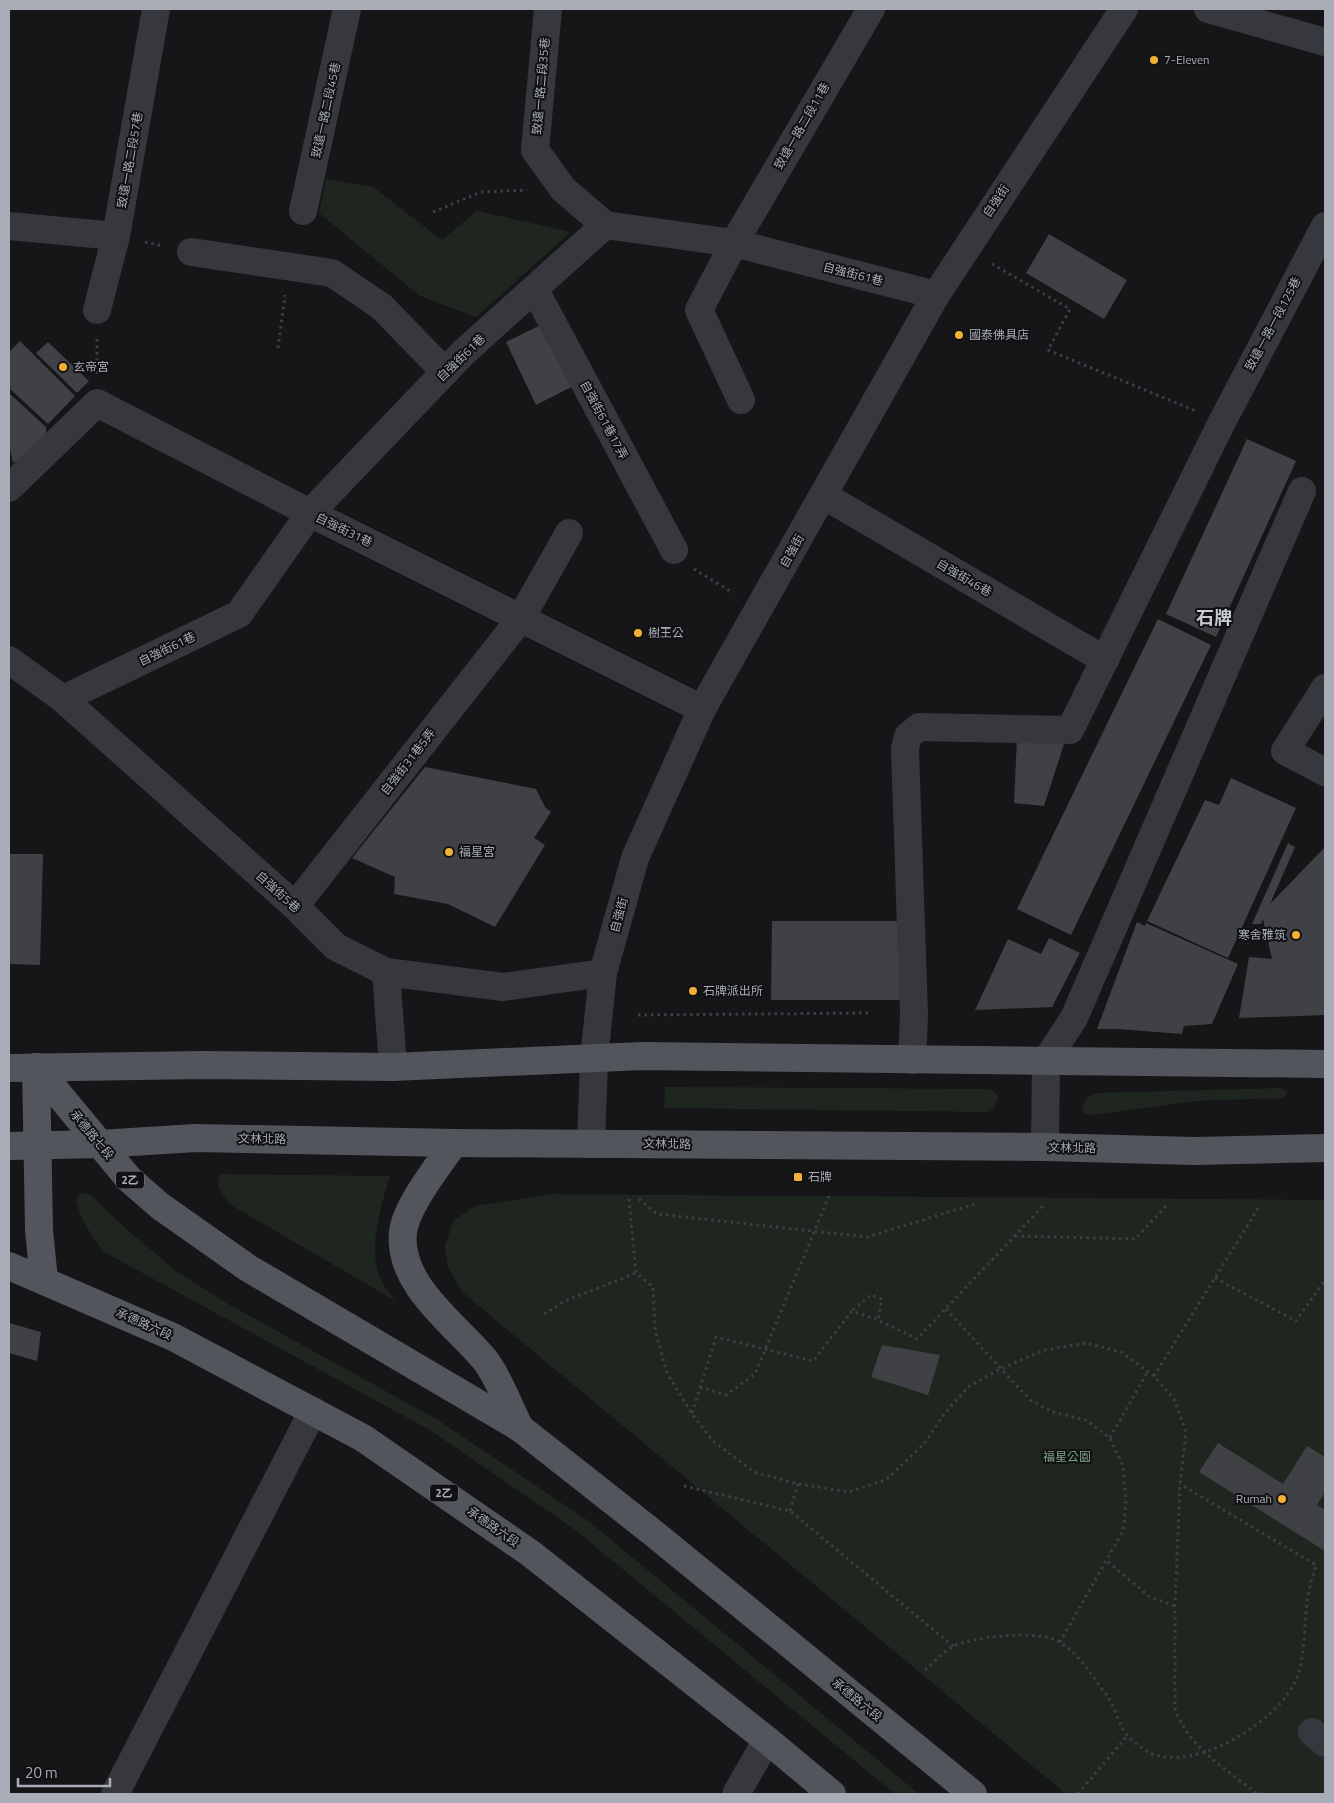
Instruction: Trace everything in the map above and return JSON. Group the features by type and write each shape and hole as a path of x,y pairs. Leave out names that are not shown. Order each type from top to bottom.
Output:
{"main road":[{"path":"9,1068 36,1066 202,1065 393,1067 642,1056 1325,1064"},
{"path":"36,1066 39,1230 44,1280"},
{"name":"承德路七段","path":"36,1066 129,1179 160,1206 248,1268"},
{"name":"文林北路","path":"9,1146 99,1144 196,1138 454,1143 1044,1147 1194,1151 1325,1148"},
{"path":"454,1143 418,1194 403,1231 405,1262 430,1301 486,1362 520,1428"},
{"name":"承德路六段","path":"9,1266 173,1337 363,1438 530,1553 767,1740 832,1794"},
{"name":"承德路六段","path":"248,1268 520,1428 659,1538 973,1794"}],"street":[{"name":"致遠一路二段57巷","path":"97,310 116,236 156,9"},
{"name":"致遠一路二段45巷","path":"303,211 347,9"},
{"name":"致遠一路二段35巷","path":"548,9 535,150 563,189 605,225"},
{"name":"致遠一路二段11巷","path":"741,400 699,310 734,244 871,9"},
{"name":"自強街","path":"591,1144 594,1059 603,973 635,858 702,709 936,295 1124,9"},
{"path":"1208,9 1325,42"},
{"name":"自強街61巷","path":"63,699 239,614 310,513 445,372 605,225 734,244 936,295"},
{"path":"9,226 116,236"},
{"name":"致遠一路一段125巷","path":"1222,422 1325,226"},
{"path":"191,252 332,273 382,307 445,372"},
{"name":"自強街61巷17弄","path":"535,290 674,550"},
{"path":"9,488 97,403"},
{"name":"自強街31巷","path":"97,403 310,513 702,709"},
{"path":"912,1060 914,1015 905,749 908,736 919,727 1070,730 1222,422"},
{"path":"1044,1147 1046,1061 1074,1018 1302,491"},
{"name":"自強街46巷","path":"823,496 1105,660"},
{"name":"自強街31巷5弄","path":"295,906 521,618 569,533"},
{"name":"自強街5巷","path":"9,660 63,699 295,906 336,947 386,972 503,987 603,973"},
{"path":"1325,688 1285,751 1325,772"},
{"path":"386,972 393,1067"},
{"path":"115,1794 313,1411"},
{"path":"736,1794 767,1740"}],"path":[{"path":"433,212 481,192 563,189"},
{"path":"116,236 191,252"},
{"path":"965,249 1070,309 1048,350 1222,422"},
{"path":"278,348 289,266"},
{"path":"97,310 97,403"},
{"path":"674,550 687,565 759,608"},
{"path":"638,1015 870,1013"},
{"path":"700,1386 726,1395 755,1374 829,1196"},
{"path":"629,1199 636,1273 653,1287 655,1330 667,1373 692,1414 713,1441 754,1472 798,1484 849,1492 886,1480 924,1444 945,1414 968,1387 1000,1369 1045,1350 1086,1343 1121,1352 1154,1376 1174,1399 1186,1432 1180,1484 1175,1606 1176,1708 1180,1724 1204,1752 1257,1794"},
{"path":"639,1200 657,1214 867,1237 975,1204"},
{"path":"852,1311 878,1320 917,1339 1044,1205"},
{"path":"1015,1236 1134,1239 1166,1206"},
{"path":"1154,1376 1259,1208"},
{"path":"544,1314 565,1301 636,1273"},
{"path":"1215,1278 1296,1322 1325,1280"},
{"path":"692,1414 716,1337 812,1361 852,1311 871,1295 882,1299 878,1320"},
{"path":"946,1309 1030,1400 1053,1412 1086,1420 1110,1438 1124,1466 1126,1504 1124,1531 1108,1562 1060,1642"},
{"path":"1110,1438 1148,1371"},
{"path":"790,1511 798,1484"},
{"path":"926,1670 953,1646 989,1636 1028,1635 1060,1642 1083,1664 1112,1704 1127,1736 1150,1753 1176,1758 1204,1752 1244,1734 1275,1710 1294,1683 1305,1641 1307,1601 1316,1566 1180,1484"},
{"path":"684,1486 790,1511 953,1646"},
{"path":"1108,1562 1150,1597 1175,1606"},
{"path":"1078,1794 1127,1736"}],"green space":[{"path":"326,179 373,187 442,240 477,211 571,232 476,317 420,296 319,213"},
{"path":"665,1087 990,1089 998,1096 995,1107 989,1112 664,1108"},
{"path":"1282,1088 1287,1091 1286,1096 1282,1098 1196,1101 1093,1115 1086,1114 1082,1109 1086,1099 1095,1093"},
{"path":"220,1174 390,1176 379,1215 375,1257 377,1270 382,1282 396,1301 234,1207 219,1189"},
{"path":"82,1193 91,1195 125,1228 176,1271 223,1301 438,1420 587,1520 919,1794 895,1794 574,1529 430,1430 104,1252 90,1233 80,1214 76,1199"},
{"name":"福星公園","path":"553,1194 1325,1200 1325,1794 1066,1794 462,1292 448,1267 445,1246 453,1221 475,1206"}],"building":[{"path":"1049,234 1127,280 1104,319 1026,273"},
{"path":"557,317 587,379 536,405 506,342"},
{"path":"20,341 75,396 48,424 9,388 9,352"},
{"name":"玄帝宮","path":"48,342 89,381 77,393 36,353"},
{"path":"9,393 46,427 46,435 24,457 13,463 9,444"},
{"path":"1247,439 1296,461 1216,637 1166,614"},
{"path":"1158,619 1211,645 1071,935 1017,909"},
{"path":"1017,738 1065,741 1044,806 1014,803"},
{"name":"福星宮","path":"425,767 536,789 545,807 551,812 534,838 545,845 495,927 448,904 394,894 395,877 352,858"},
{"path":"1231,778 1296,808 1228,958 1147,921 1205,800 1219,805"},
{"name":"寒舍雅筑","path":"1288,843 1295,847 1270,904 1325,847 1325,1015 1239,1018 1249,957 1272,959 1263,919 1261,924 1252,924"},
{"path":"9,854 43,854 40,965 9,964"},
{"path":"772,921 903,921 902,1000 771,1000"},
{"path":"1137,922 1145,926 1146,923 1238,964 1212,1024 1184,1026 1182,1034 1097,1029"},
{"path":"1049,938 1080,953 1052,1007 975,1010 1008,939 1041,954"},
{"path":"9,1323 41,1332 37,1361 9,1353"},
{"path":"882,1345 940,1355 928,1395 871,1377"},
{"name":"Rumah","path":"1218,1443 1283,1484 1307,1446 1325,1457 1325,1492 1317,1505 1325,1510 1325,1551 1199,1472"}],"place":[{"name":"7-Eleven","path":"1154,60"},
{"name":"國泰佛具店","path":"959,335"},
{"name":"玄帝宮","path":"63,367"},
{"name":"樹王公","path":"638,633"},
{"name":"福星宮","path":"449,852"},
{"name":"寒舍雅筑","path":"1296,935"},
{"name":"石牌派出所","path":"693,991"},
{"name":"石牌","path":"798,1177"},
{"name":"Rumah","path":"1282,1499"}],"district":[{"name":"石牌","path":"1214,618"}]}
